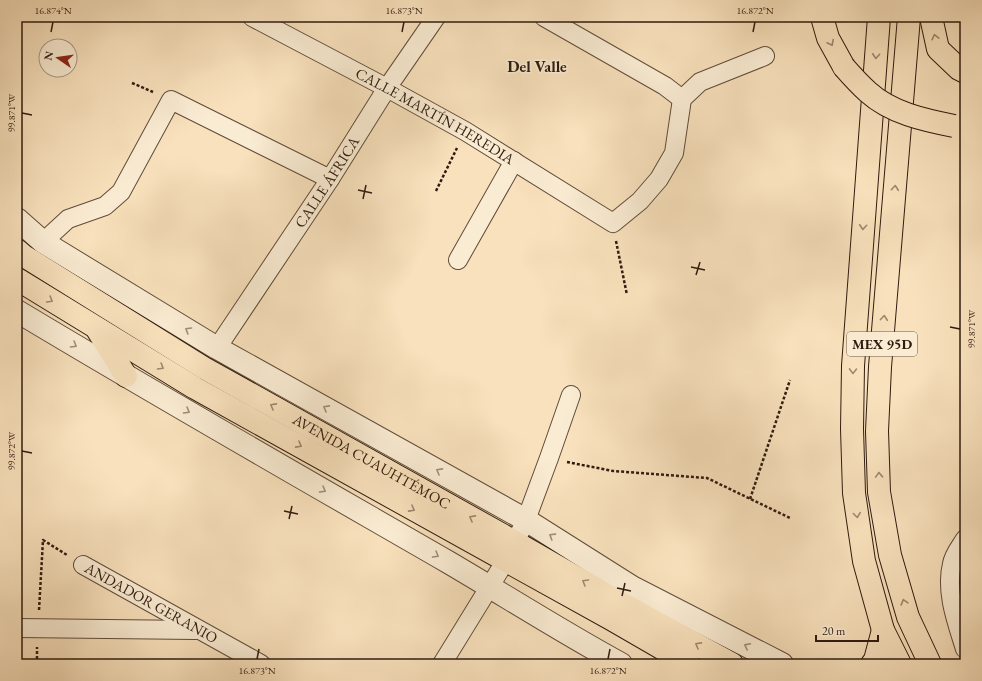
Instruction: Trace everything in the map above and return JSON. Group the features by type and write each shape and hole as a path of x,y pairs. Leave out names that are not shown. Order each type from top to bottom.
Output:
{"main road":[{"path":"822,17 828,38 844,67 868,93 891,108 922,120 960,126"},
{"name":"MEX 95D","path":"879,17 853,366 852,429 854,493 864,561 883,630 900,664"},
{"name":"MEX 95D","path":"909,17 880,367 877,431 879,492 890,555 908,617 930,664"},
{"path":"931,17 938,49 959,69 965,72"},
{"name":"AVENIDA CUAUHTÉMOC","path":"17,250 24,256 204,368 510,551 689,664"},
{"name":"AVENIDA CUAUHTÉMOC","path":"17,279 195,388 510,551 621,603 732,664"},
{"path":"97,328 126,376"},
{"path":"872,664 875,660 883,630"}],"street":[{"name":"CALLE MARTÍN HEREDIA","path":"252,17 465,131 613,223"},
{"name":"CALLE ÁFRICA","path":"217,348 330,179 387,88 436,17"},
{"path":"544,17 665,86 682,99"},
{"path":"613,223 640,201 659,179 674,153 682,99 700,82 765,56"},
{"path":"43,242 68,219 105,206 121,192 171,100 330,179"},
{"path":"458,260 514,161"},
{"path":"17,220 43,242 217,348 526,520 632,587 782,664"},
{"path":"17,311 621,664"},
{"path":"442,664 510,551 526,520 570,395"},
{"path":"965,539 952,563 950,589 955,615 965,650"},
{"name":"ANDADOR GERANIO","path":"83,565 261,664"},
{"path":"17,628 199,630"}],"path":[{"path":"436,190 465,131"},
{"path":"613,223 627,295"},
{"path":"750,499 790,380"},
{"path":"549,458 613,471 707,478 790,518"},
{"name":"ANDADOR GERANIO","path":"38,629 43,540 83,565"}],"district":[{"name":"Del Valle","path":"537,66"}]}
